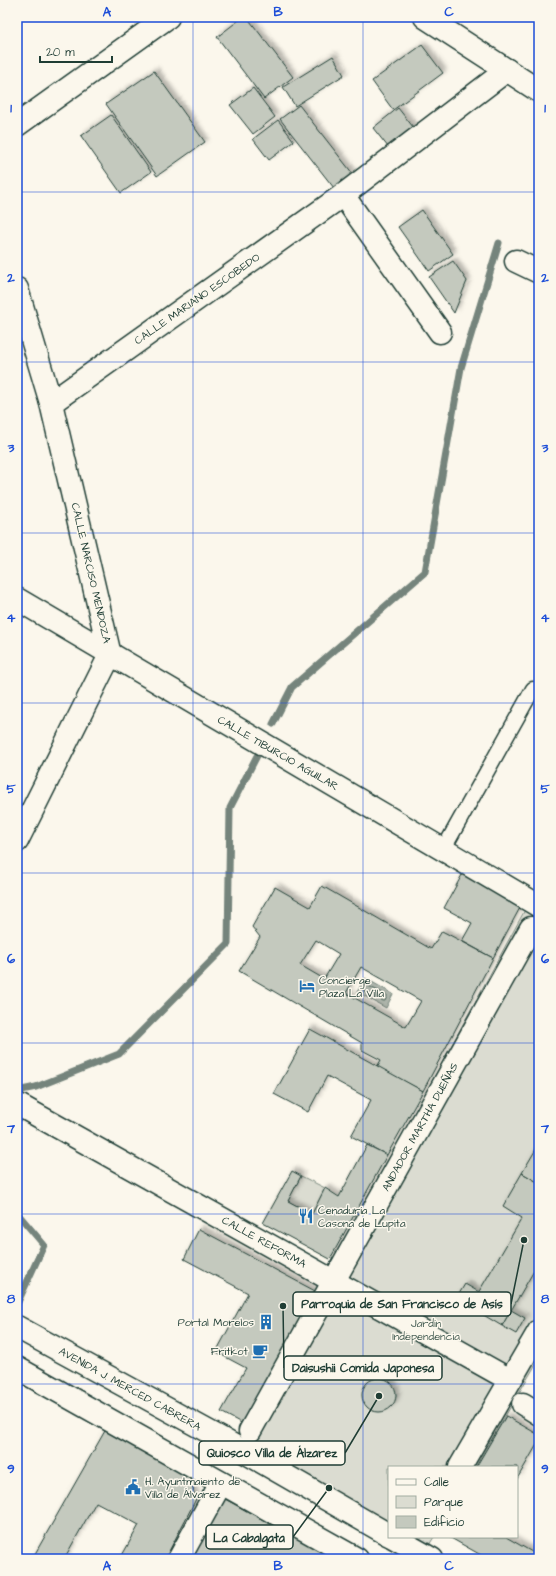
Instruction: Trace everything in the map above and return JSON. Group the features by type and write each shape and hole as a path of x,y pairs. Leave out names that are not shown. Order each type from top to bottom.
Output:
{"street":[{"path":"17,124 168,17"},
{"path":"425,17 539,91"},
{"name":"CALLE MARIANO ESCOBEDO","path":"51,403 343,195 507,70"},
{"path":"343,195 440,332"},
{"path":"516,261 539,272"},
{"name":"CALLE NARCISO MENDOZA","path":"17,290 51,403 110,655 17,841"},
{"name":"CALLE TIBURCIO AGUILAR","path":"17,599 539,906"},
{"name":"ANDADOR MARTHA DUEÑAS","path":"250,1431 531,928"},
{"name":"CALLE REFORMA","path":"21,1106 510,1380"},
{"name":"AVENIDA J. MERCED CABRERA","path":"17,1327 222,1439 388,1534"},
{"path":"461,1466 539,1331"},
{"path":"17,1368 357,1559"},
{"path":"179,1559 221,1482"},
{"path":"395,1538 430,1559"}],"lane":[{"path":"443,850 533,690"}],"green space":[{"name":"Jardín Independencia","path":"526,908 539,916 539,1359 476,1466 388,1466 388,1521 238,1439"},
{"path":"301,1176 325,1188 312,1214 288,1201"},
{"path":"417,1538 433,1538 429,1545"}],"water":[{"path":"365,978 393,994 386,1008 357,992"}],"building":[{"path":"243,17 247,17 293,77 264,99 217,37"},
{"path":"422,45 443,73 393,110 372,81"},
{"path":"333,56 344,75 295,106 283,87"},
{"path":"154,71 205,142 157,176 106,104"},
{"path":"253,88 275,117 253,134 230,105"},
{"path":"299,105 353,174 334,188 280,119"},
{"path":"398,108 417,132 392,152 373,128"},
{"path":"111,115 151,172 121,193 81,136"},
{"path":"278,120 294,141 269,160 253,139"},
{"path":"422,210 453,254 429,271 398,227"},
{"path":"453,261 467,281 454,313 429,277"},
{"path":"463,873 522,904 493,958 462,941 472,923 444,908"},
{"name":"Concierge Plaza La Villa","path":"322,886 431,949 442,931 493,958 423,1091 377,1067 381,1060 362,1050 362,1043 239,971 260,937 252,927 275,887 310,907","holes":["316,940 339,954 324,979 300,965","361,967 421,1001 406,1027 346,993"]},
{"path":"310,1029 423,1091 387,1155 351,1136 371,1100 327,1076 308,1112 274,1094"},
{"path":"539,1144 539,1183 522,1173"},
{"path":"367,1145 387,1155 330,1259 263,1223 292,1171 301,1176 288,1201 312,1214 325,1188 339,1197"},
{"path":"522,1173 539,1183 539,1262 502,1326 470,1307 522,1218 503,1206"},
{"name":"Portal Morelos","path":"199,1229 317,1292 245,1425 221,1412 246,1368 216,1352 248,1293 184,1259"},
{"path":"465,1284 479,1292 470,1307 456,1299"},
{"path":"511,1310 525,1318 516,1334 502,1326"},
{"path":"376,1378 382,1378 386,1379 393,1385 396,1395 395,1402 389,1409 382,1412 376,1412 372,1411 365,1405 362,1398 362,1392 363,1388 369,1381"},
{"path":"506,1416 539,1435 539,1441 518,1477 518,1466 477,1466"},
{"name":"H. Ayuntmaiento de Villa de Álvarez","path":"106,1429 189,1476 196,1499 165,1559 120,1559 139,1525 96,1502 64,1559 32,1559"},
{"path":"225,1499 335,1559 192,1559"},
{"path":"451,1538 508,1538 539,1556 539,1559 488,1559"}],"waterway":[{"path":"273,724 292,687 425,572 461,368 499,243"},
{"path":"17,1091 36,1087 119,1054 228,944 230,808 261,748"},
{"path":"17,1213 44,1245 17,1304"}],"place":[{"name":"Concierge Plaza La Villa","path":"307,986"},
{"name":"Cenaduría La Casona de Lupita","path":"306,1216"},
{"name":"Parroquia de San Francisco de Asís","path":"524,1240"},
{"name":"Daisushii Comida Japonesa","path":"283,1306"},
{"name":"Portal Morelos","path":"266,1322"},
{"name":"Fritkot","path":"260,1351"},
{"name":"Quiosco Villa de Álzarez","path":"379,1396"},
{"name":"H. Ayuntmaiento de Villa de Álvarez","path":"133,1487"},
{"name":"La Cabalgata","path":"329,1488"}]}
